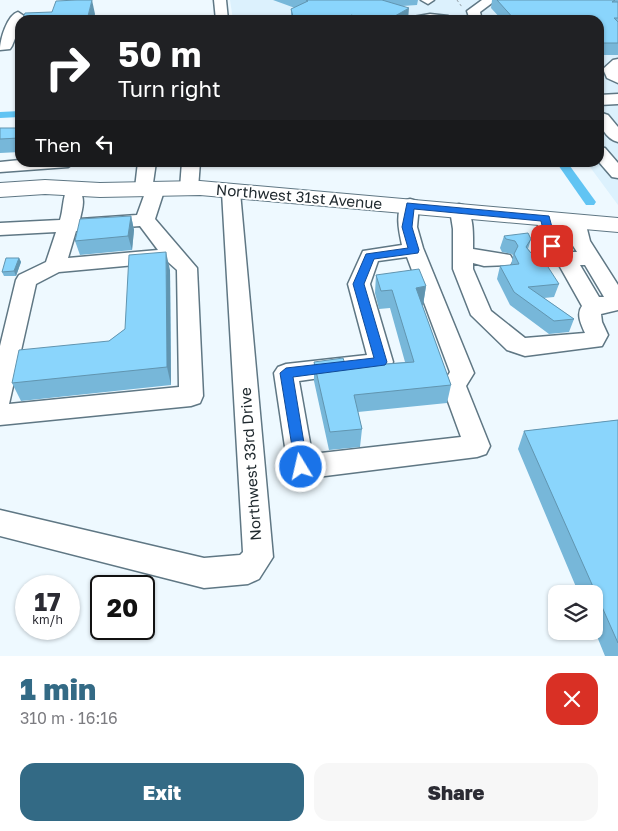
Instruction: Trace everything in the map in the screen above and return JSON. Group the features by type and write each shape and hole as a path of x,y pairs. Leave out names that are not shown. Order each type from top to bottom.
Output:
{"main road":[{"name":"Northwest 31st Avenue","path":"4,194 44,187 100,190 189,188 410,205 618,225"},
{"name":"Northwest 31st Avenue","path":"4,194 73,194 100,190"}],"street":[{"path":"220,0 222,15"},
{"path":"425,15 433,10 428,0"},
{"path":"474,15 473,12 490,0"},
{"path":"0,46 5,46 10,24"},
{"path":"618,63 610,69 612,75 618,79"},
{"path":"604,100 618,99"},
{"path":"604,116 618,117"},
{"path":"604,121 618,137"},
{"path":"604,158 618,173"},
{"path":"0,167 15,166"},
{"path":"4,194 18,167"},
{"path":"0,415 191,396 187,268 173,255 145,220 150,188 148,167"},
{"path":"189,188 191,167"},
{"name":"Northwest 33rd Drive","path":"0,523 204,573 248,569 258,557 231,192"},
{"path":"56,266 74,206 73,194"},
{"path":"410,205 407,227 414,250 462,373 454,385 477,446 301,467 286,373 381,362 359,284 370,256 414,250"},
{"path":"459,210 463,229 463,269 482,315 515,344 525,347 594,340 597,335 590,322 590,310 618,302 580,242 577,221"},
{"path":"546,218 561,258 594,308"},
{"path":"0,229 145,220"},
{"path":"464,253 484,259 503,260"},
{"path":"0,398 26,280 56,266 173,255"},
{"path":"534,259 591,259"}],"shaded area":[{"path":"230,0 618,0 618,205 590,167 604,167 604,15 232,15"}],"building":[{"path":"92,0 88,15 24,15 25,13 52,12 56,1"},
{"path":"306,0 382,0 409,8 397,15 293,15 291,9 308,1"},
{"path":"497,0 615,0 612,2 618,2 618,18 614,18 618,22 618,43 604,43 604,15 510,15"},
{"path":"0,128 15,128 15,138 0,139"},
{"path":"131,216 128,236 75,241 80,219"},
{"path":"528,233 531,239 526,247 531,253 539,253 559,284 528,287 574,319 554,321 514,292 500,266 519,264 514,254 518,246 515,241 506,239 504,236"},
{"path":"166,252 167,367 12,383 19,350 109,341 125,329 129,255"},
{"path":"6,258 19,258 14,271 2,272"},
{"path":"419,269 426,286 416,288 451,385 354,395 362,429 330,432 314,362 343,358 346,367 414,362 392,290 381,291 376,275"},
{"path":"618,420 618,643 603,609 603,585 592,585 524,431"}],"waterway":[{"path":"0,115 15,114"},
{"path":"565,167 590,202"}],"route":[{"path":"301,467 286,373 381,362 359,284 370,256 414,250 407,227 410,205 546,218 552,246"}]}
